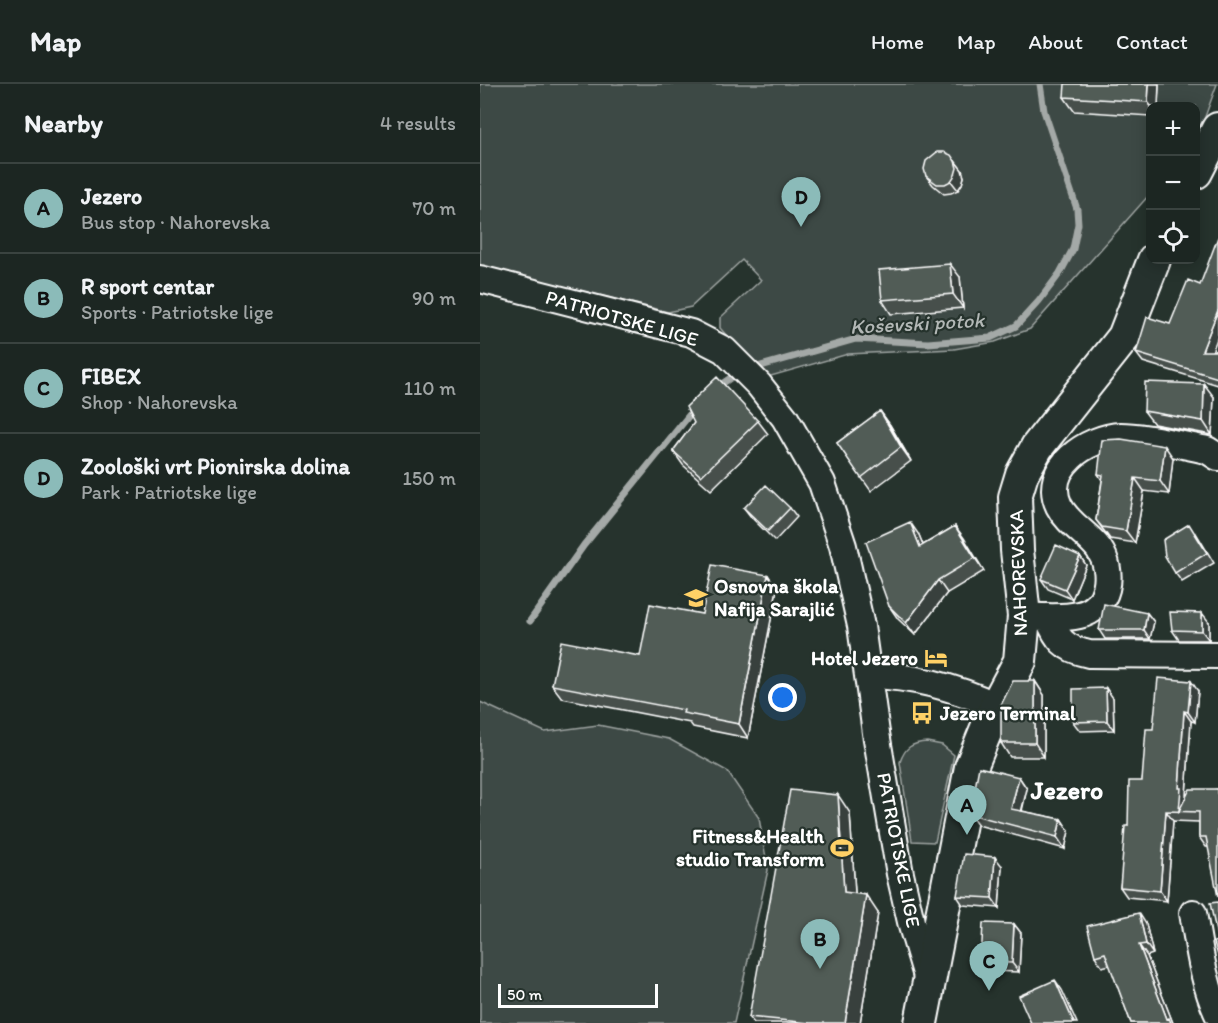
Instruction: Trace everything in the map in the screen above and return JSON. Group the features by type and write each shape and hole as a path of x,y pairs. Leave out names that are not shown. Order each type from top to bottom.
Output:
{"street":[{"path":"1200,164 1218,129"},
{"name":"NAHOREVSKA","path":"929,984 971,767 996,706 1020,661 1036,617 1017,550 1015,496 1022,474 1037,447 1124,337 1152,264"},
{"name":"PATRIOTSKE LIGE","path":"480,279 691,333 724,350 759,385 785,418 822,483 843,546 861,626 876,733 900,874 929,984 921,1023"},
{"path":"1036,617 1080,615 1093,609 1102,599 1109,581 1106,564 1099,550 1068,520 1058,504 1055,485 1057,473 1063,463 1089,446 1120,436 1207,450 1218,457"},
{"path":"1036,617 1065,645 1077,652 1218,655"},
{"path":"869,675 890,675 913,680 976,697 996,706"},
{"path":"1193,913 1200,956 1211,999 1218,1014"}],"shaded area":[{"path":"480,84 1217,84 1200,128 1200,102 1146,102 1146,198 1030,329 995,342 954,349 848,354 764,378 720,328 720,318 761,280 742,260 691,307 668,312 480,266"},
{"path":"480,702 545,732 598,725 669,739 727,771 759,818 768,870 734,1023 480,1023"},
{"path":"917,743 942,745 954,755 935,842 912,841 900,762 910,747"}],"building":[{"path":"1065,84 1149,84 1148,102 1064,97"},
{"path":"937,152 951,155 957,168 951,181 945,184 937,184 926,176 924,169 926,161"},
{"path":"1218,237 1218,310 1202,351 1218,351 1218,378 1136,353 1147,317 1170,324 1188,280 1200,285"},
{"path":"950,264 953,294 882,300 879,270"},
{"path":"717,377 758,421 701,476 673,451 694,423 686,407"},
{"path":"1145,382 1204,384 1203,421 1144,411"},
{"path":"880,411 901,447 861,478 837,443"},
{"path":"1121,439 1165,446 1160,481 1135,478 1126,531 1102,527 1096,520 1103,475 1098,474 1102,440"},
{"path":"766,485 790,508 768,531 744,508"},
{"path":"910,522 920,547 955,526 975,558 938,580 906,623 889,606 866,542"},
{"path":"1189,524 1207,553 1175,573 1165,556 1163,540"},
{"path":"1056,545 1080,556 1065,589 1041,579"},
{"path":"712,565 768,575 739,724 683,713 684,710 552,685 561,641 640,656 650,604 702,614"},
{"path":"1104,604 1147,613 1144,630 1099,630"},
{"path":"1170,612 1202,613 1202,631 1172,630"},
{"path":"1158,678 1191,681 1188,712 1184,711 1179,811 1190,789 1218,789 1218,897 1206,837 1199,837 1199,812 1166,811 1160,891 1120,887 1125,826 1128,826 1129,781 1142,781 1146,729 1153,729"},
{"path":"1013,681 1035,681 1035,743 1001,743 1001,705"},
{"path":"1106,688 1107,721 1073,722 1073,689"},
{"path":"979,767 1019,777 1011,809 1061,819 1057,837 970,814"},
{"path":"790,790 838,795 844,892 866,895 845,1023 810,1023 749,1017"},
{"path":"964,854 995,857 992,898 957,896"},
{"path":"1218,902 1218,941 1210,903"},
{"path":"1139,913 1146,944 1139,945 1167,1019 1169,1018 1171,1023 1131,1023 1105,953 1095,956 1087,926"},
{"path":"983,923 1014,924 1012,963 981,962"},
{"path":"1218,941 1218,955 1214,942"},
{"path":"1055,980 1074,1023 1031,1023 1019,996"}],"waterway":[{"name":"Koševski potok","path":"750,369 856,339 928,343 990,338 1016,326 1060,273 1073,249 1078,224 1077,209 1044,111 1040,84"},
{"name":"Koševski potok","path":"716,388 739,372"},
{"name":"Koševski potok","path":"530,621 584,545 695,408"}],"place":[{"name":"Zoološki vrt Pionirska dolina","path":"801,227"},
{"name":"Osnovna škola Nafija Sarajlić","path":"696,598"},
{"name":"Hotel Jezero","path":"936,658"},
{"name":"Jezero Terminal","path":"922,713"},
{"name":"Jezero","path":"967,835"},
{"name":"Fitness&Health studio Transform","path":"842,848"},
{"name":"R sport centar","path":"820,969"},
{"name":"FIBEX","path":"989,991"}],"district":[{"name":"Jezero","path":"1067,790"}]}
